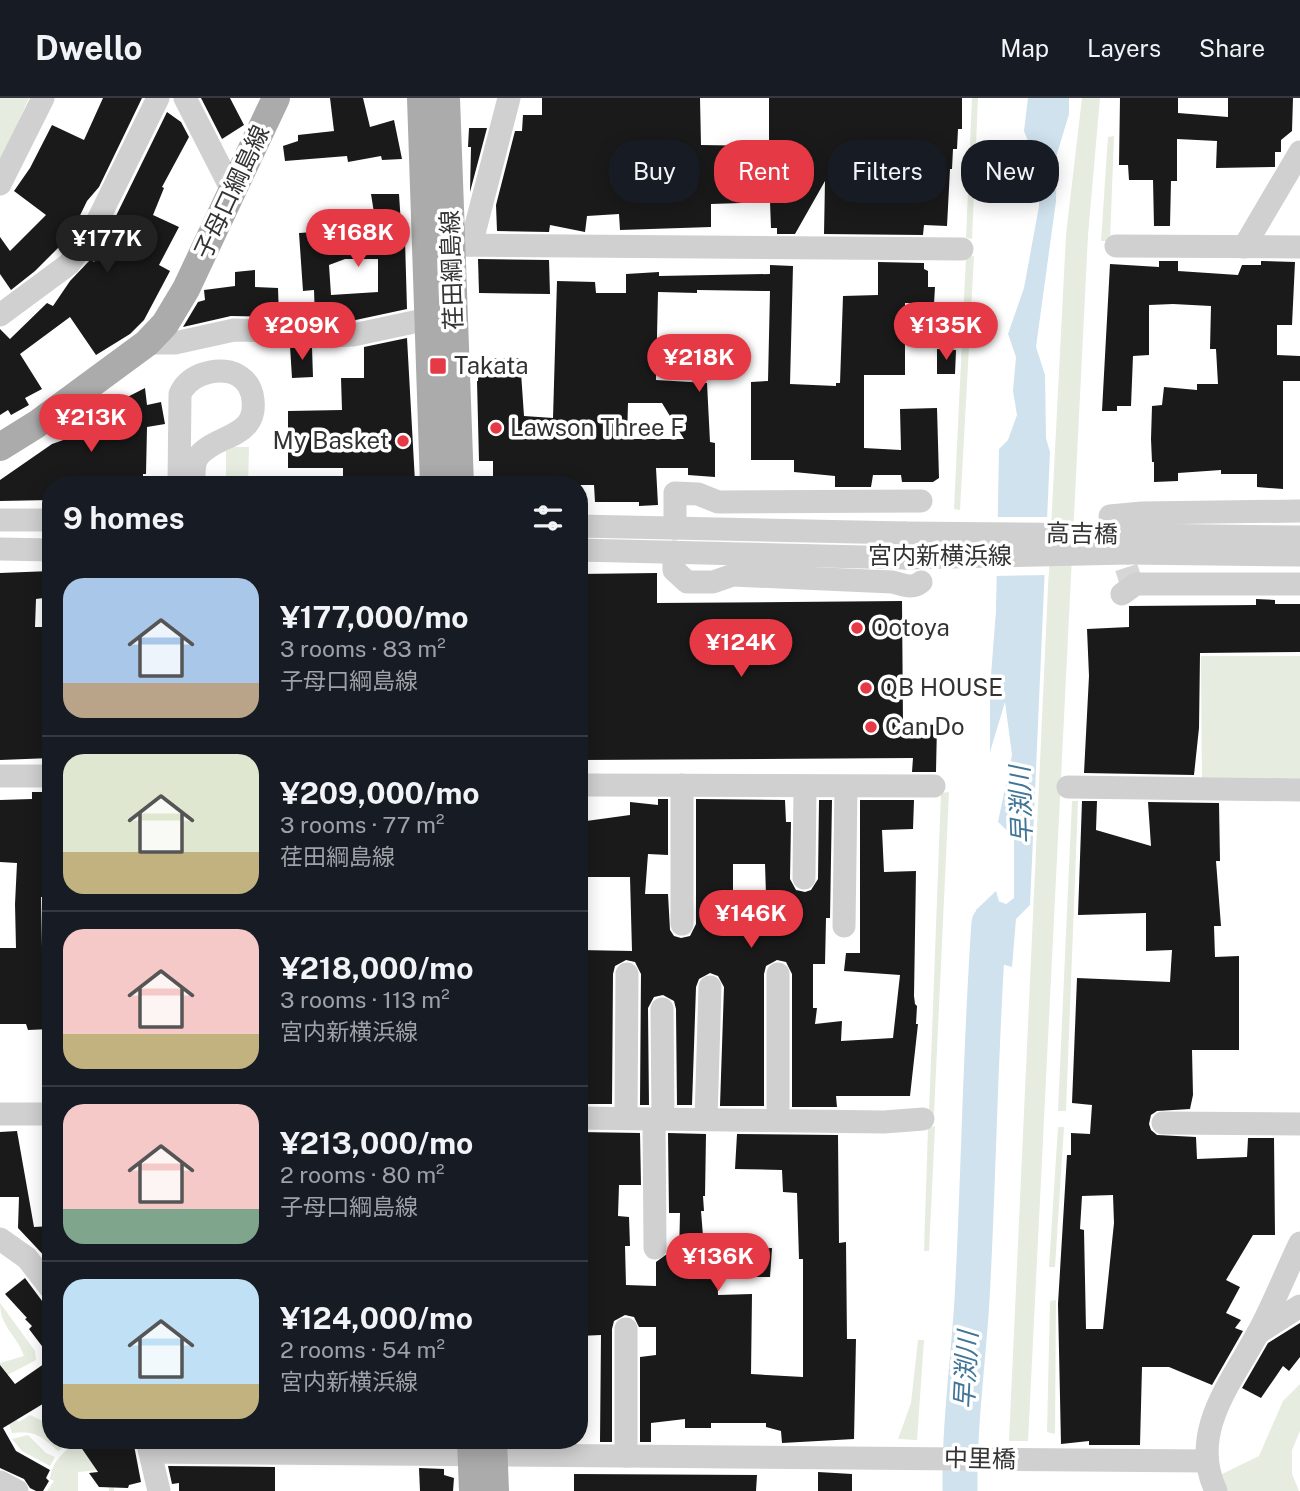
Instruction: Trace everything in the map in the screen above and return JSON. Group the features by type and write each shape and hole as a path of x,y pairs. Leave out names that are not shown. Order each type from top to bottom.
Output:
{"main road":[{"name":"子母口綱島線","path":"0,447 37,424 147,343 173,312 276,98"},
{"name":"荏田綱島線","path":"421,98 433,476"},
{"name":"荏田綱島線","path":"446,98 461,245 460,476"},
{"path":"473,1491 482,1449"},
{"path":"482,1449 495,1491"}],"street":[{"path":"0,184 43,98"},
{"path":"3,305 69,264 93,230 158,98"},
{"path":"185,98 233,192"},
{"path":"509,98 461,245 962,248"},
{"path":"1244,247 1300,152"},
{"path":"1116,246 1300,247"},
{"path":"147,343 175,343 234,330 353,335 428,319"},
{"path":"179,476 178,403 184,385 201,375 219,371 232,373 244,379 251,391 252,414 242,429 200,455 195,462 194,476"},
{"path":"178,433 212,447"},
{"path":"675,528 676,493 698,494 718,502 921,501"},
{"path":"1110,516 1142,513 1300,511"},
{"path":"0,520 42,520"},
{"name":"宮内新横浜線","path":"588,526 904,533"},
{"name":"高吉橋","path":"904,533 1131,544"},
{"name":"宮内新横浜線","path":"588,550 905,558 1300,537"},
{"name":"宮内新横浜線","path":"1131,544 1300,555"},
{"path":"0,549 42,550"},
{"path":"674,552 674,570 687,582 713,582 733,575 892,582 909,586 921,582"},
{"path":"1129,585 1300,584"},
{"path":"0,776 42,776"},
{"path":"588,785 846,788 934,786"},
{"path":"682,785 682,924"},
{"path":"804,878 805,787"},
{"path":"1068,787 1300,790"},
{"path":"844,926 846,788"},
{"path":"626,1118 627,974"},
{"path":"778,974 778,1120"},
{"path":"706,1119 709,987"},
{"path":"655,1248 662,1009"},
{"path":"0,1114 42,1114"},
{"path":"588,1118 884,1122 923,1119"},
{"path":"1163,1123 1300,1124"},
{"path":"0,1239 27,1258 42,1277"},
{"path":"1216,1491 1206,1461 1208,1436 1215,1415 1240,1362 1258,1333 1300,1243"},
{"path":"1258,1333 1300,1306"},
{"path":"626,1329 626,1456"},
{"path":"149,1449 159,1491"},
{"name":"中里橋","path":"500,1449 626,1456 1206,1461"},
{"path":"0,1482 17,1491"}],"shaded area":[{"path":"0,98 29,98 0,162"},
{"path":"972,98 978,98 976,140 970,140"},
{"path":"1082,98 1100,98 1088,235 1028,1441 1009,1441 1066,235"},
{"path":"1114,136 1110,241 1101,241 1108,137"},
{"path":"968,203 974,203 972,239 966,238"},
{"path":"974,256 960,510 954,509 966,257"},
{"path":"235,447 249,447 248,476 226,476 226,451"},
{"path":"1201,656 1300,656 1300,784 1202,783"},
{"path":"949,792 934,1114 929,1113 941,793"},
{"path":"1072,801 1078,801 1066,1111 1058,1111"},
{"path":"935,1126 929,1251 924,1251 928,1128"},
{"path":"1058,1127 1064,1127 1055,1267 1049,1267"},
{"path":"1056,1300 1055,1434 1047,1432 1050,1301"},
{"path":"0,1303 35,1351 36,1360 0,1379 0,1363 24,1356 6,1325"},
{"path":"918,1340 924,1340 917,1440 898,1439 911,1403"},
{"path":"1300,1384 1300,1431 1292,1450 1292,1474 1299,1491 1226,1491 1220,1475 1259,1456 1283,1401"},
{"path":"30,1415 42,1421 42,1438 27,1433 12,1433 8,1421 13,1417 19,1422"},
{"path":"28,1435 46,1453 55,1457 50,1466 22,1451 12,1439"},
{"path":"68,1449 81,1449 113,1461 114,1491 109,1491 107,1469 78,1472 78,1491 47,1491 54,1481 50,1479 51,1473 59,1457"}],"water":[{"path":"1028,98 1069,98 1069,114 1059,147 1059,140 1028,140 1024,131"},
{"path":"1039,203 1056,203 1036,347 1045,375 1046,438 1050,452 1030,905 1016,919 1012,967 977,957 976,910 996,891 1001,908 1014,898 1014,837 998,822 1012,755 1005,702 990,752 990,688 996,611 999,449 1008,440 1017,415 1013,391 1016,357 1008,334 1024,288"}],"pier":[{"path":"994,517 1051,517 1049,575 993,576"}],"building":[{"path":"103,98 142,98 99,187 87,201 70,236 35,271 11,290 0,274 0,237 10,251 46,215 14,191 30,168 52,125 84,140"},
{"path":"201,98 230,98 244,125 222,139"},
{"path":"330,98 363,98 370,127 394,120 402,159 382,160 381,156 348,162 347,156 285,161 283,146 298,141 298,135 334,131"},
{"path":"542,98 700,98 701,145 714,145 714,203 740,203 711,204 711,227 620,230 619,214 587,216 585,232 550,225 549,232 497,231 496,205 515,131 522,131 523,115 542,115"},
{"path":"769,98 962,98 962,129 958,129 957,149 953,149 950,169 947,226 924,225 923,235 824,234 825,181 814,200 814,140 769,140"},
{"path":"1120,98 1178,98 1178,113 1228,117 1228,98 1293,98 1292,131 1281,140 1281,152 1275,152 1275,167 1216,168 1217,141 1177,139 1177,181 1171,181 1170,226 1154,226 1153,180 1129,180 1128,165 1119,165"},
{"path":"167,112 181,122 189,137 162,187 164,188 153,215 179,227 159,265 170,271 144,320 130,334 96,355 70,317 20,354 42,389 25,398 29,405 11,415 8,410 0,415 0,329 10,339 47,303 53,306 70,281 91,259 94,262 116,228 114,227 117,222 114,220"},
{"path":"469,128 487,128 470,192 471,147 468,147"},
{"path":"371,194 399,194 402,240 405,240 407,309 351,321 315,320 314,290 303,291 299,233 344,230 345,254 379,244","holes":["345,259 378,259 378,292 331,295 329,265"]},
{"path":"770,203 813,203 795,234 777,234 777,228 771,228"},
{"path":"478,259 549,260 550,294 479,293"},
{"path":"1159,261 1178,261 1178,271 1238,275 1242,265 1261,265 1261,261 1295,262 1292,325 1277,325 1277,355 1300,356 1300,381 1283,381 1283,489 1257,487 1257,474 1221,474 1221,470 1178,473 1178,481 1154,482 1152,406 1162,405 1164,387 1197,390 1197,384 1218,384 1216,349 1210,349 1211,306 1149,305 1149,355 1133,356 1131,406 1117,406 1117,411 1102,411 1110,264 1159,267"},
{"path":"878,262 924,263 924,269 928,271 928,287 935,287 934,304 905,303 905,375 864,375 864,448 901,450 900,409 937,408 939,478 933,482 902,482 901,475 873,475 871,487 835,487 835,476 794,472 794,460 751,460 751,382 768,381 770,291 658,292 656,380 707,383 710,442 715,443 715,477 688,475 688,468 656,468 658,505 639,506 639,502 595,502 594,485 588,485 588,476 493,476 493,461 479,461 479,358 520,358 524,416 553,418 557,281 595,282 596,293 626,293 626,274 770,274 770,265 793,266 790,384 836,386 836,383 840,383 843,296 878,295","holes":["628,403 662,403 684,439 627,439"]},
{"path":"255,270 255,287 278,288 279,317 231,316 183,327 198,302 205,300 204,290 235,286 235,272"},
{"path":"407,338 415,476 343,476 343,468 288,468 288,411 342,410 341,378 364,378 364,347"},
{"path":"290,346 312,348 313,377 292,378"},
{"path":"937,349 956,350 955,374 937,374"},
{"path":"145,388 147,405 161,402 165,424 147,427 146,474 42,476 42,500 0,501 0,480 52,444 86,432 87,419 106,418 102,410"},
{"path":"42,571 42,598 36,599 35,627 42,627 42,758 0,760 0,573"},
{"path":"657,573 657,603 902,601 903,723 937,725 936,772 912,772 913,758 588,760 588,574"},
{"path":"1256,599 1275,600 1275,604 1300,604 1300,652 1200,653 1199,728 1194,775 1084,773 1089,676 1087,629 1129,627 1129,606 1256,605"},
{"path":"32,792 42,792 42,1029 28,1030 26,1024 0,1024 0,948 16,948 17,863 0,862 0,800 32,799"},
{"path":"658,799 668,799 668,855 648,854 645,894 668,894 670,930 674,936 681,938 690,936 696,924 696,799 785,800 786,822 791,822 790,879 796,890 805,892 811,890 818,879 819,800 832,800 830,918 826,918 825,964 813,964 813,1008 817,1008 815,1024 842,1021 841,1041 893,1038 900,975 844,971 846,953 860,953 860,800 914,800 913,829 882,830 884,872 916,871 914,996 918,1024 910,1096 836,1096 837,1107 792,1107 792,974 786,962 777,960 766,966 764,974 764,1106 720,1106 724,987 718,976 710,973 699,979 696,987 692,1105 677,1105 676,1009 674,1001 663,995 654,997 648,1008 649,1105 640,1105 641,974 635,962 626,960 615,966 613,974 612,1104 588,1104 588,950 632,951 630,877 588,877 588,821 630,815 630,802 658,805","holes":["733,864 765,864 766,895 763,898 733,899"]},
{"path":"1082,801 1097,801 1096,830 1151,846 1148,802 1219,803 1220,861 1216,861 1221,926 1214,926 1215,957 1239,956 1239,1050 1192,1050 1193,1095 1190,1109 1157,1111 1151,1115 1149,1124 1157,1135 1196,1137 1197,1159 1247,1157 1248,1138 1274,1138 1275,1235 1253,1235 1226,1280 1240,1287 1226,1313 1241,1320 1235,1328 1243,1331 1212,1385 1169,1367 1142,1367 1140,1445 1089,1445 1089,1441 1061,1444 1058,1304 1067,1155 1071,1155 1071,1133 1090,1134 1092,1105 1072,1103 1077,978 1170,982 1172,950 1146,951 1146,913 1078,915","holes":["1113,1195 1114,1223 1103,1329 1086,1329 1084,1230 1080,1229 1082,1196"]},
{"path":"17,1131 34,1227 42,1227 42,1253 18,1228 19,1197 0,1197 0,1132"},
{"path":"588,1132 640,1133 641,1185 619,1185 618,1216 629,1217 630,1246 625,1246 626,1285 656,1286 656,1262 667,1254 679,1254 680,1213 669,1213 668,1133 706,1134 705,1196 704,1211 701,1211 705,1261 717,1261 718,1295 752,1294 751,1374 803,1377 803,1259 799,1259 797,1193 783,1192 782,1170 735,1169 737,1134 838,1135 839,1243 846,1242 847,1339 856,1339 854,1439 782,1443 781,1431 766,1427 766,1423 711,1423 711,1428 685,1428 685,1419 651,1423 651,1442 640,1442 640,1357 656,1355 656,1327 639,1327 634,1317 625,1315 614,1321 612,1329 612,1442 600,1442 601,1335 588,1336"},
{"path":"772,1248 770,1277 754,1277 754,1249"},
{"path":"25,1278 42,1301 42,1346 29,1329 32,1326 25,1319 27,1318 5,1294"},
{"path":"1300,1323 1300,1357 1289,1371 1283,1366 1261,1398 1242,1388 1268,1343"},
{"path":"0,1365 15,1384 42,1365 42,1404 3,1428 16,1451 50,1470 46,1478 49,1481 43,1491 30,1488 24,1479 0,1468"},
{"path":"82,1449 135,1449 141,1482 129,1485 128,1488 99,1487 89,1473 98,1472"},
{"path":"168,1466 275,1467 275,1491 179,1491 179,1483 172,1484"},
{"path":"419,1468 444,1469 444,1475 454,1478 453,1491 420,1491"},
{"path":"818,1472 852,1474 852,1491 818,1491"},
{"path":"574,1474 757,1475 756,1491 574,1491"}],"waterway":[{"name":"早渕川","path":"960,1491 962,1419 972,1300 989,923 997,919"}],"tunnel":[{"path":"1116,535 1130,579"}],"place":[{"name":"Takata","path":"438,366"},
{"name":"Lawson Three F","path":"496,428"},
{"name":"My Basket","path":"403,441"},
{"name":"Ootoya","path":"857,628"},
{"name":"QB HOUSE","path":"866,688"},
{"name":"Can Do","path":"871,727"}]}
